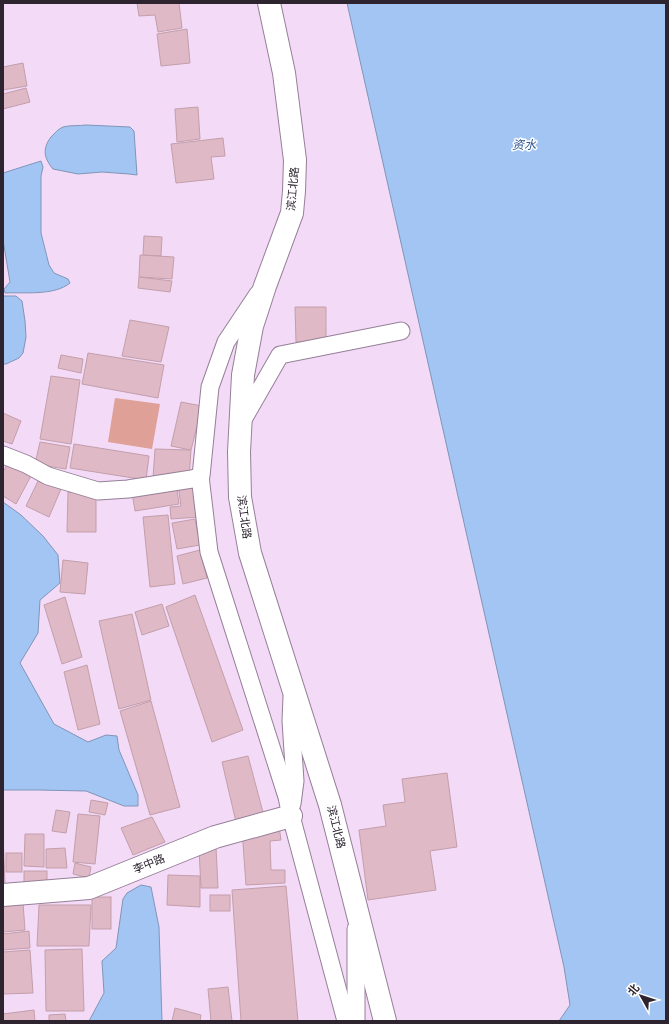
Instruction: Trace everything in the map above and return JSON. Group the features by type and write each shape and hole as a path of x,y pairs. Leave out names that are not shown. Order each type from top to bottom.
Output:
{"street":[{"name":"滨江北路","path":"268,3 284,73 295,160 294,192 292,213 264,286 252,326 243,375 239,452 240,497 250,553 330,805 385,1021"},
{"path":"264,286 247,308 226,342 210,388 200,476 209,552 287,796 291,816 346,1021"},
{"path":"241,423 280,355 401,331"},
{"path":"3,455 26,464 48,476 98,491 128,490 192,479 200,476"},
{"path":"291,816 295,781 291,721 292,687"},
{"name":"李中路","path":"3,895 89,888 215,837 291,816"},
{"path":"356,909 356,1021"}],"shaded area":[{"path":"115,398 160,404 152,449 108,442"}],"water":[{"name":"资水","path":"347,3 666,3 666,1021 559,1021 570,1005 564,967"},
{"path":"86,125 130,127 134,131 137,175 102,172 78,174 53,169 45,153 46,146 51,137 63,127"},
{"path":"41,161 43,167 41,176 41,233 49,265 54,273 68,279 70,283 48,292 5,293 4,289 10,282 3,240 3,173"},
{"path":"3,296 16,296 22,301 26,337 23,353 19,358 6,364 3,364"},
{"path":"3,502 21,515 43,536 58,555 60,583 40,600 38,633 20,663 54,724 88,742 106,735 117,736 119,750 138,795 138,806 124,806 86,791 3,790"},
{"path":"141,885 151,887 159,927 162,1021 89,1021 104,993 102,961 116,948 123,899 127,893"}],"building":[{"path":"137,3 179,3 182,28 158,32 155,15 139,16"},
{"path":"187,29 190,63 161,66 157,34"},
{"path":"23,63 27,86 3,90 3,67"},
{"path":"26,88 30,102 3,109 3,94"},
{"path":"198,107 200,139 177,142 175,109"},
{"path":"223,138 225,156 211,157 214,179 176,183 171,144"},
{"path":"144,236 162,237 161,256 143,255"},
{"path":"140,255 174,257 172,279 139,277"},
{"path":"139,277 172,281 170,292 138,288"},
{"path":"295,307 326,307 326,341 296,342"},
{"path":"130,320 169,327 161,362 122,356"},
{"path":"88,353 164,365 158,398 82,384"},
{"path":"61,355 83,359 81,373 58,368"},
{"path":"51,376 80,380 71,444 40,439"},
{"path":"181,402 202,406 191,450 171,446"},
{"path":"3,413 21,421 12,444 3,441"},
{"path":"40,442 70,447 66,469 35,464"},
{"path":"74,444 149,456 146,480 70,468"},
{"path":"155,449 191,450 189,479 153,478"},
{"path":"9,461 32,474 16,504 3,496 3,472"},
{"path":"39,479 61,489 49,517 26,506"},
{"path":"196,483 199,517 171,519 170,507 181,506 178,485"},
{"path":"176,484 179,504 135,511 132,492"},
{"path":"68,492 96,493 96,532 67,532"},
{"path":"168,515 175,584 150,587 143,517"},
{"path":"195,519 200,545 177,549 172,523"},
{"path":"200,550 207,578 183,584 177,556"},
{"path":"63,560 88,563 85,594 60,592"},
{"path":"195,595 243,730 212,742 166,607"},
{"path":"65,597 82,657 62,664 44,605"},
{"path":"162,604 169,626 142,635 135,612"},
{"path":"132,614 151,700 119,709 99,621"},
{"path":"87,665 100,724 78,730 64,672"},
{"path":"151,701 180,807 150,815 120,711"},
{"path":"248,756 264,816 236,822 222,762"},
{"path":"447,773 457,847 430,851 436,890 368,900 359,830 386,826 383,805 405,802 402,779"},
{"path":"91,800 108,803 105,815 89,812"},
{"path":"56,810 70,812 66,833 52,831"},
{"path":"78,814 100,816 95,864 73,862"},
{"path":"152,817 165,842 133,855 121,828"},
{"path":"279,826 281,840 270,841 271,870 285,870 285,883 246,885 242,830"},
{"path":"3,834 5,885 3,885"},
{"path":"25,834 44,834 44,867 24,866"},
{"path":"216,847 218,888 201,888 199,849"},
{"path":"65,848 67,868 46,868 46,849"},
{"path":"6,853 22,853 22,872 6,872"},
{"path":"75,863 91,867 89,878 73,874"},
{"path":"24,871 47,871 47,885 24,885"},
{"path":"168,875 200,876 200,907 167,905"},
{"path":"286,886 298,1021 241,1021 232,890"},
{"path":"210,895 230,895 230,911 210,911"},
{"path":"92,897 111,897 111,929 92,929"},
{"path":"23,903 25,930 3,932 3,905"},
{"path":"39,905 91,905 89,946 37,946"},
{"path":"29,931 30,948 3,950 3,934"},
{"path":"82,949 84,1011 46,1011 45,950"},
{"path":"30,950 33,993 3,994 3,952"},
{"path":"228,987 232,1021 211,1021 208,989"},
{"path":"175,1008 201,1015 200,1021 172,1021"},
{"path":"34,1010 35,1021 3,1021 3,1014"},
{"path":"65,1014 66,1021 49,1021 49,1015"}]}
